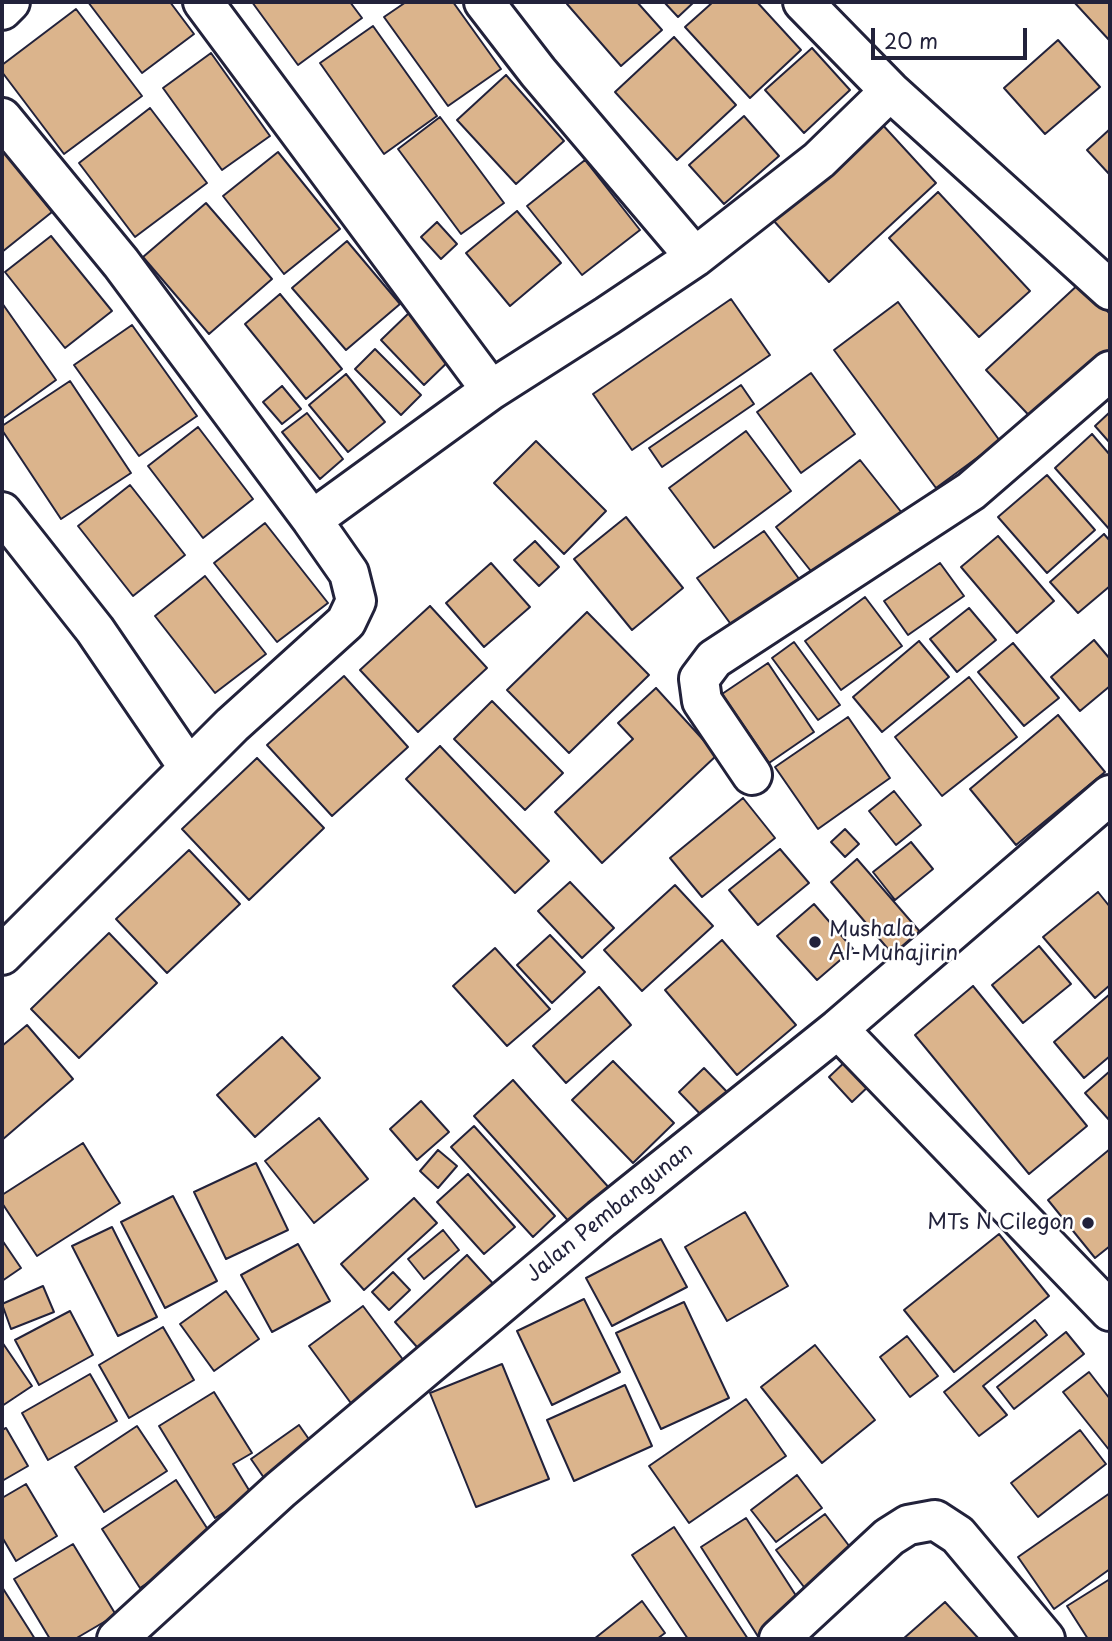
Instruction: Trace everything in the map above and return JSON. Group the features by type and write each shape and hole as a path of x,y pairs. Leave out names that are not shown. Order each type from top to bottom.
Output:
{"street":[{"path":"2,10 10,2"},
{"path":"203,2 491,390"},
{"path":"484,2 538,72 695,257"},
{"path":"803,2 890,91 1110,290"},
{"path":"312,520 491,390 695,257 819,160 890,91"},
{"path":"2,118 121,262 312,520 349,573 356,601 346,622 232,725 2,955"},
{"path":"752,775 702,701 699,679 714,659 971,492 1110,371"},
{"path":"2,512 95,630 189,768"},
{"name":"Jalan Pembangunan","path":"117,1639 280,1490 538,1271 838,1029 1110,795"},
{"path":"838,1029 1110,1311"},
{"path":"779,1639 890,1537 908,1525 935,1521 958,1535 1045,1639"}],"building":[{"path":"88,2 170,2 194,34 142,73"},
{"path":"252,2 350,2 362,18 298,65"},
{"path":"406,2 453,2 501,69 448,106 384,17"},
{"path":"637,2 662,30 621,66 567,4"},
{"path":"664,2 694,2 678,17"},
{"path":"713,2 757,2 801,50 750,98 685,27"},
{"path":"1074,2 1110,2 1110,41"},
{"path":"76,9 142,96 64,154 2,72 2,65"},
{"path":"373,26 437,116 384,154 320,63"},
{"path":"674,37 736,105 677,160 615,92"},
{"path":"1058,40 1100,87 1045,134 1004,88"},
{"path":"812,48 850,90 804,133 765,90"},
{"path":"211,53 270,136 222,170 163,88"},
{"path":"506,75 564,141 516,184 457,120"},
{"path":"150,108 207,183 135,237 79,163"},
{"path":"744,116 779,156 724,204 689,165"},
{"path":"440,117 504,203 461,234 398,149"},
{"path":"880,122 936,183 829,282 773,220"},
{"path":"1110,129 1110,175 1087,150"},
{"path":"2,148 52,212 2,252"},
{"path":"278,152 340,229 284,274 223,196"},
{"path":"585,160 640,230 582,275 527,206"},
{"path":"938,192 1030,291 979,337 889,238"},
{"path":"206,203 272,279 209,334 143,257"},
{"path":"517,211 561,263 510,306 466,253"},
{"path":"437,222 457,244 441,259 421,237"},
{"path":"51,236 112,311 65,348 5,272"},
{"path":"347,241 400,304 346,350 292,288"},
{"path":"1081,282 1110,314 1110,362 1040,427 986,370"},
{"path":"280,294 342,369 306,399 245,324"},
{"path":"731,299 770,355 632,450 593,394"},
{"path":"898,302 1000,441 936,488 834,350"},
{"path":"2,303 56,380 2,419"},
{"path":"412,310 455,355 424,385 381,340"},
{"path":"132,325 197,416 139,456 74,365"},
{"path":"375,349 421,395 401,415 355,369"},
{"path":"811,373 855,434 801,473 757,412"},
{"path":"346,374 385,422 348,452 309,405"},
{"path":"70,381 131,473 61,519 2,430 2,426"},
{"path":"741,385 754,404 662,467 649,448"},
{"path":"282,386 301,409 282,424 263,402"},
{"path":"1110,412 1110,443 1095,426"},
{"path":"307,413 343,459 320,479 282,432"},
{"path":"198,427 253,499 203,538 148,466"},
{"path":"746,431 791,491 714,548 669,488"},
{"path":"1092,434 1110,455 1110,530 1055,468"},
{"path":"536,441 606,511 564,554 494,483"},
{"path":"860,460 902,513 818,580 776,527"},
{"path":"1047,475 1095,530 1047,573 998,517"},
{"path":"130,485 185,555 133,596 78,526"},
{"path":"626,517 683,588 632,630 574,559"},
{"path":"265,523 328,603 277,642 214,563"},
{"path":"764,531 805,587 738,634 697,578"},
{"path":"1104,534 1110,541 1110,586 1078,613 1050,582"},
{"path":"998,536 1054,601 1017,633 961,567"},
{"path":"535,541 559,567 539,586 514,560"},
{"path":"491,563 530,607 484,647 446,603"},
{"path":"940,563 964,596 908,635 884,601"},
{"path":"205,576 266,654 215,693 155,616"},
{"path":"865,597 902,646 841,690 805,641"},
{"path":"430,606 487,668 418,732 360,670"},
{"path":"969,608 996,640 957,672 930,639"},
{"path":"587,612 649,675 569,753 507,690"},
{"path":"1094,640 1110,659 1110,686 1080,711 1051,677"},
{"path":"919,641 949,677 882,732 853,697"},
{"path":"794,642 840,705 818,720 772,658"},
{"path":"1013,643 1059,698 1024,726 978,672"},
{"path":"768,663 814,732 769,763 722,694"},
{"path":"344,676 408,747 332,816 267,745"},
{"path":"969,677 1017,737 942,796 895,737"},
{"path":"656,688 717,755 602,863 555,812 633,739 618,723"},
{"path":"492,701 563,773 525,810 454,739"},
{"path":"1058,715 1105,772 1016,845 970,789"},
{"path":"848,717 890,778 818,829 775,767"},
{"path":"440,746 549,861 515,893 406,779"},
{"path":"257,758 324,828 249,900 182,829"},
{"path":"894,791 921,825 896,845 869,811"},
{"path":"743,798 775,838 702,897 670,858"},
{"path":"845,829 859,844 845,857 831,842"},
{"path":"911,842 933,869 895,900 873,872"},
{"path":"780,849 809,883 758,925 729,890"},
{"path":"189,850 240,904 167,973 116,919"},
{"path":"857,859 921,933 894,956 831,882"},
{"path":"570,882 614,928 582,958 538,911"},
{"path":"675,885 713,926 642,991 604,950"},
{"path":"1098,892 1110,907 1110,985 1095,998 1043,937"},
{"name":"Mushala Al-Muhajirin","path":"814,904 853,949 817,980 777,936"},
{"path":"109,933 157,983 79,1058 31,1009"},
{"path":"550,935 585,972 552,1003 517,965"},
{"path":"722,940 796,1025 737,1075 665,990"},
{"path":"1039,946 1071,984 1023,1023 992,985"},
{"path":"495,948 550,1009 507,1046 453,986"},
{"path":"973,986 1087,1126 1029,1174 915,1035"},
{"path":"599,987 631,1025 566,1083 533,1046"},
{"path":"1110,994 1110,1056 1084,1078 1054,1042"},
{"path":"27,1025 73,1079 2,1140 2,1046"},
{"path":"282,1037 320,1078 255,1137 217,1095"},
{"path":"849,1058 873,1082 852,1102 829,1077"},
{"path":"613,1061 674,1123 633,1163 572,1100"},
{"path":"704,1068 730,1095 705,1119 679,1092"},
{"path":"1110,1071 1110,1121 1085,1093"},
{"path":"513,1080 611,1190 572,1225 474,1116"},
{"path":"421,1101 449,1132 417,1160 390,1129"},
{"path":"319,1118 368,1179 314,1223 265,1161"},
{"path":"474,1126 555,1216 533,1237 451,1147"},
{"path":"83,1143 120,1203 37,1256 2,1203 2,1195"},
{"name":"MTs N Cilegon","path":"1110,1149 1110,1246 1095,1258 1048,1200"},
{"path":"438,1150 457,1166 438,1188 420,1171"},
{"path":"256,1163 288,1230 226,1259 194,1192"},
{"path":"468,1174 515,1227 484,1254 437,1202"},
{"path":"173,1196 217,1281 165,1308 121,1222"},
{"path":"414,1198 437,1223 364,1290 341,1264"},
{"path":"745,1212 788,1286 727,1321 685,1247"},
{"path":"112,1227 157,1317 118,1336 72,1246"},
{"path":"443,1230 459,1250 424,1279 408,1259"},
{"path":"999,1234 1049,1296 954,1372 904,1310"},
{"path":"661,1239 687,1287 612,1326 586,1278"},
{"path":"2,1240 21,1268 2,1281"},
{"path":"298,1244 330,1301 272,1332 241,1275"},
{"path":"467,1255 497,1288 424,1355 395,1322"},
{"path":"393,1272 410,1290 389,1310 372,1292"},
{"path":"43,1286 54,1312 11,1329 2,1304"},
{"path":"226,1291 259,1339 214,1371 180,1324"},
{"path":"584,1299 620,1372 552,1405 517,1331"},
{"path":"684,1302 729,1398 661,1429 616,1333"},
{"path":"363,1306 407,1365 353,1406 309,1346"},
{"path":"70,1311 93,1355 39,1385 15,1340"},
{"path":"1035,1320 1047,1335 983,1386 1007,1415 979,1436 944,1392"},
{"path":"163,1327 194,1380 129,1418 99,1365"},
{"path":"1066,1332 1084,1354 1014,1409 997,1387"},
{"path":"907,1336 938,1376 910,1397 880,1357"},
{"path":"2,1342 32,1386 2,1406"},
{"path":"815,1345 875,1420 822,1463 761,1387"},
{"path":"502,1364 549,1479 476,1507 430,1393"},
{"path":"1089,1372 1110,1399 1110,1451 1063,1392"},
{"path":"90,1374 117,1421 48,1460 22,1413"},
{"path":"625,1385 652,1446 574,1481 547,1420"},
{"path":"214,1392 252,1453 233,1464 252,1495 215,1518 159,1426"},
{"path":"746,1399 786,1456 689,1523 649,1466"},
{"path":"299,1425 320,1455 271,1488 251,1459"},
{"path":"137,1426 167,1471 104,1512 75,1467"},
{"path":"6,1428 28,1466 2,1481 2,1430"},
{"path":"1080,1430 1106,1464 1038,1517 1011,1483"},
{"path":"797,1475 822,1508 776,1542 751,1510"},
{"path":"176,1480 214,1539 140,1588 102,1529"},
{"path":"26,1484 57,1536 16,1561 2,1537 2,1498"},
{"path":"1110,1493 1110,1569 1054,1609 1018,1557"},
{"path":"825,1514 859,1559 810,1595 776,1550"},
{"path":"746,1518 804,1608 759,1638 701,1547"},
{"path":"674,1527 748,1639 688,1639 632,1555"},
{"path":"73,1544 116,1615 75,1639 50,1639 14,1579"},
{"path":"1110,1579 1110,1639 1088,1639 1067,1606"},
{"path":"2,1587 35,1639 2,1639"},
{"path":"642,1601 665,1633 657,1639 594,1639"},
{"path":"945,1602 979,1639 903,1639"}],"place":[{"name":"Mushala Al-Muhajirin","path":"815,942"},
{"name":"MTs N Cilegon","path":"1088,1223"}]}
